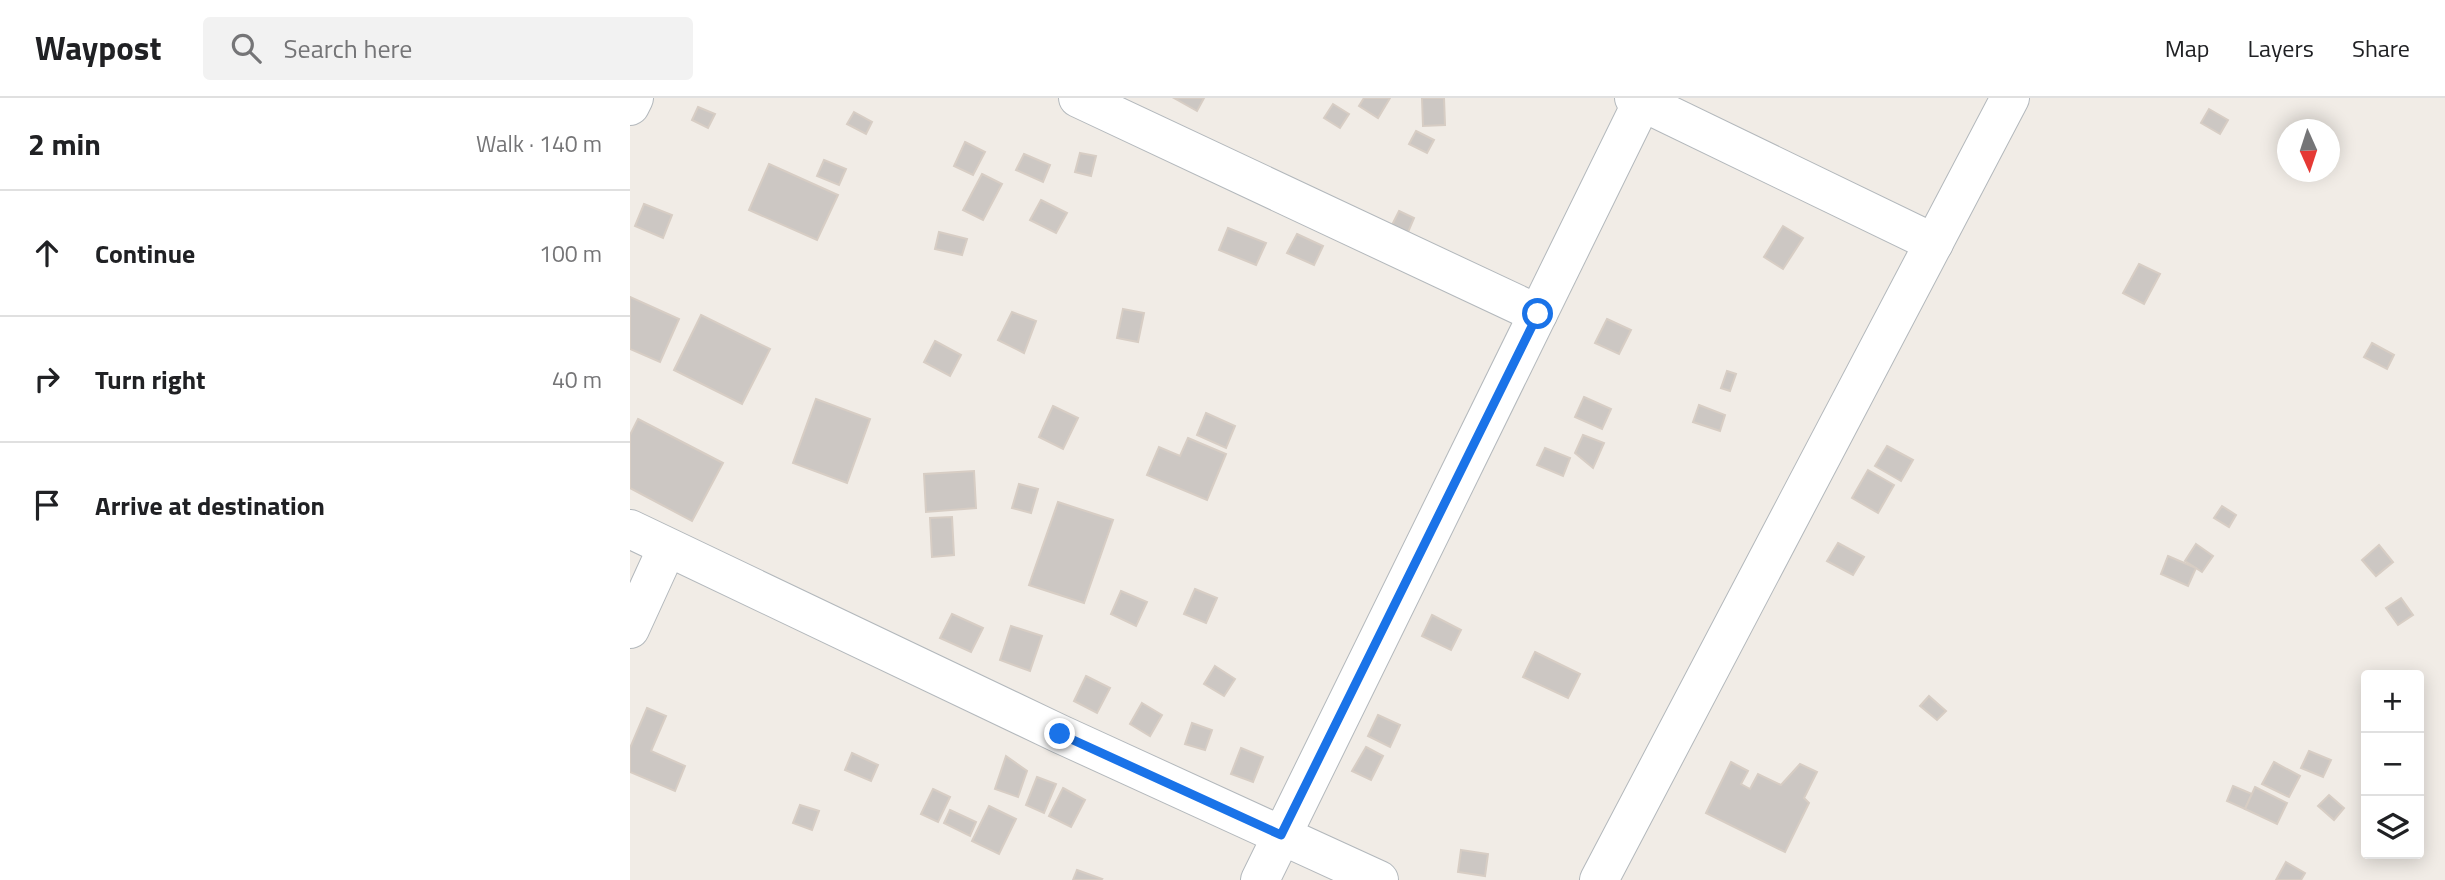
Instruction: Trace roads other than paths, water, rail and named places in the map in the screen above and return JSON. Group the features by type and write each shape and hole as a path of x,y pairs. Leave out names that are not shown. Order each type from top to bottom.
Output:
{"street":[{"path":"630,106 634,98"},
{"path":"1078,98 1538,314"},
{"path":"1599,880 2010,98"},
{"path":"1260,880 1538,314 1638,100 1934,243"},
{"path":"630,530 1060,734 1378,880"},
{"path":"630,629 667,548"}]}
